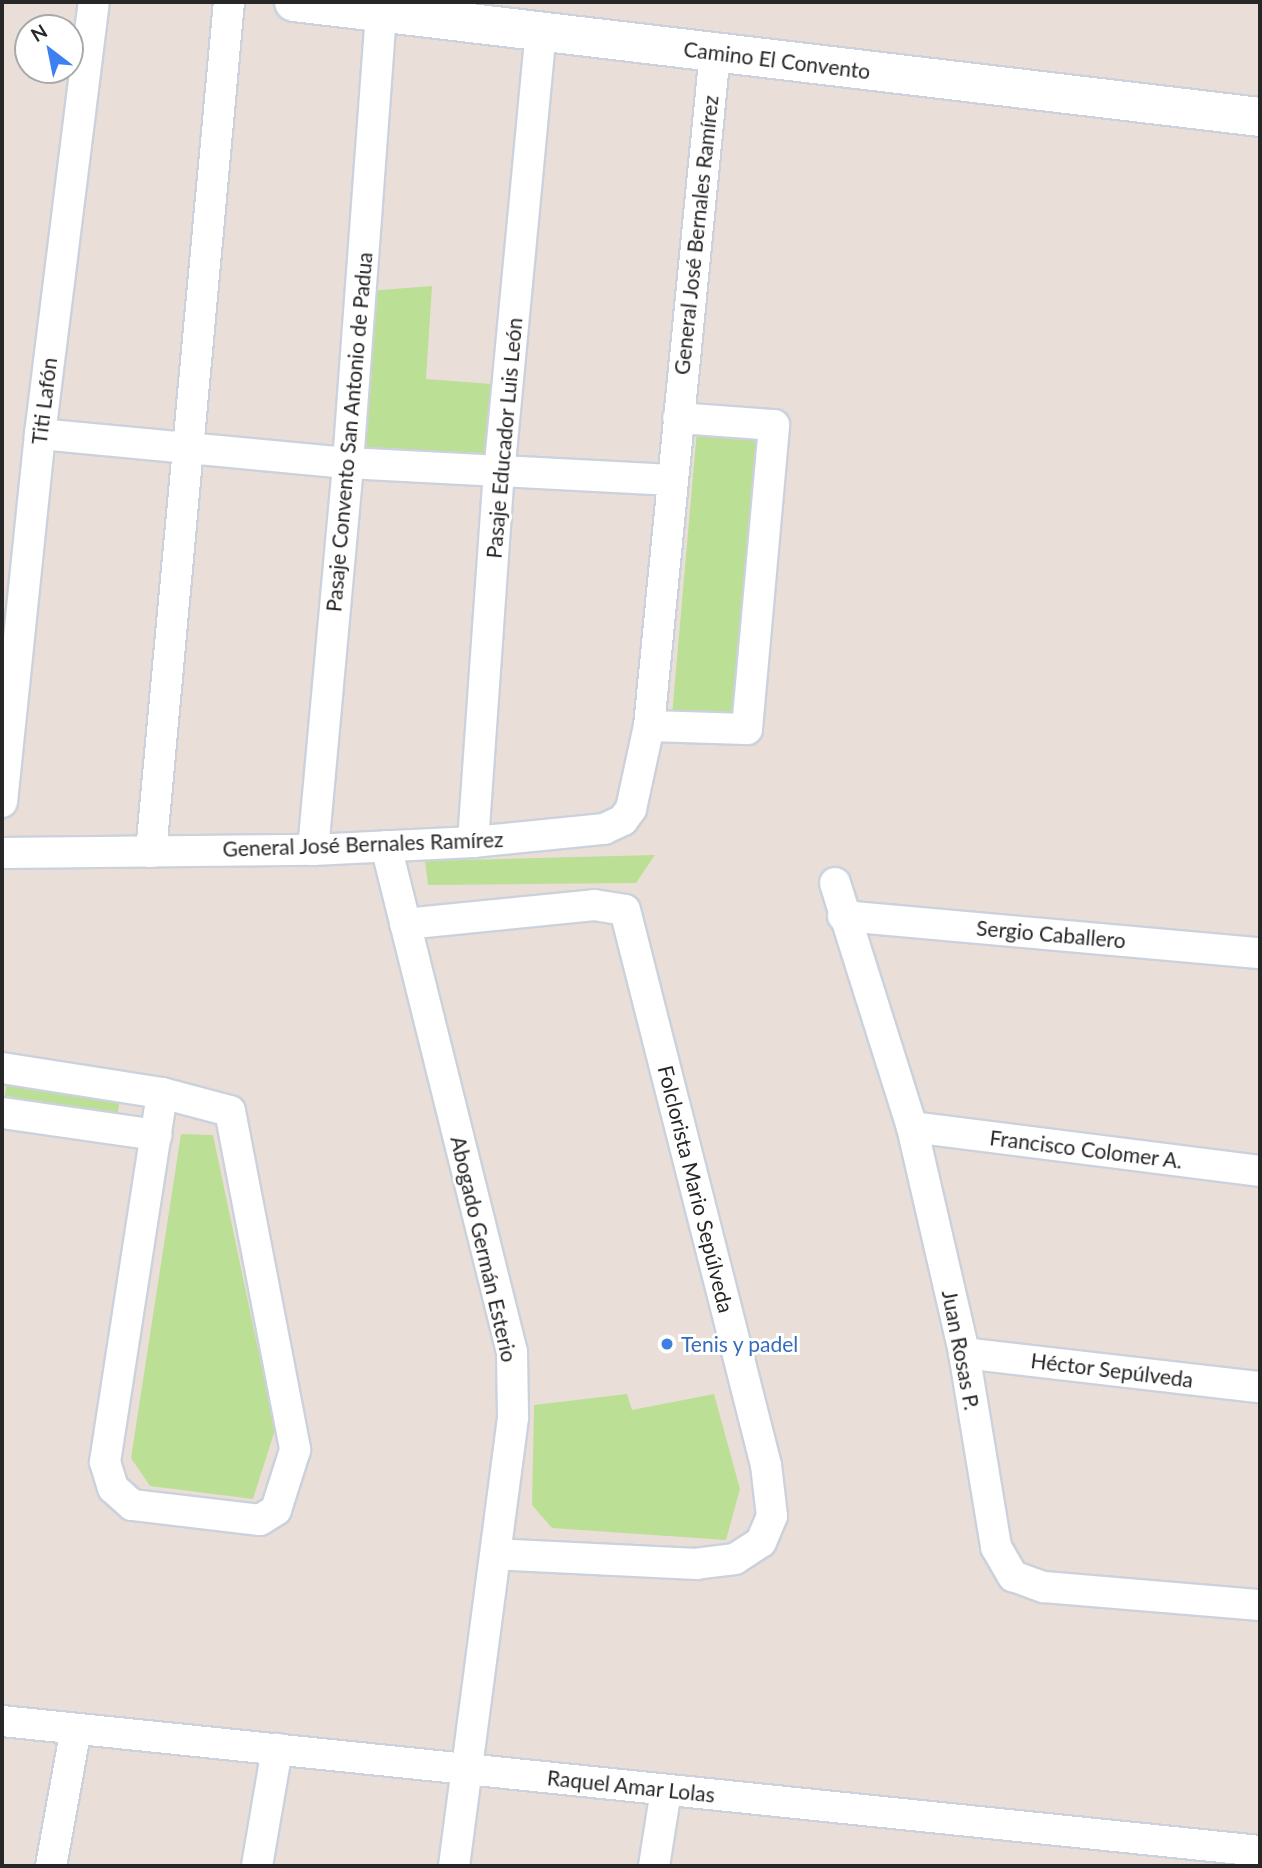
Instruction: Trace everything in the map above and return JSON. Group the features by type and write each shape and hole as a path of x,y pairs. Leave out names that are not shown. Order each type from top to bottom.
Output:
{"street":[{"name":"Titi Lafón","path":"2,802 40,434 94,2"},
{"path":"151,852 229,2"},
{"name":"Camino El Convento","path":"294,2 1260,117"},
{"name":"Pasaje Convento San Antonio de Padua","path":"313,850 348,463 381,13"},
{"name":"Pasaje Educador Luis León","path":"472,842 499,474 541,33"},
{"name":"General José Bernales Ramírez","path":"2,853 313,850 472,842 614,826 631,808 649,726 715,52"},
{"path":"649,726 747,729 774,425 678,418"},
{"path":"40,434 348,463 499,474 673,480"},
{"name":"Abogado Germán Esterio","path":"386,846 512,1352 513,1418 469,1769 454,1866"},
{"name":"Juan Rosas P.","path":"835,883 843,916 912,1127 964,1353 996,1548 1013,1577 1044,1587 1260,1605"},
{"name":"Folclorista Mario Sepúlveda","path":"405,924 594,905 625,910 766,1465 772,1516 761,1542 735,1559 697,1564 496,1554"},
{"name":"Sergio Caballero","path":"843,916 1260,953"},
{"path":"2,1068 162,1093 230,1111 295,1450 276,1510 260,1520 132,1505 113,1488 105,1462 162,1093"},
{"path":"2,1114 156,1135"},
{"name":"Francisco Colomer A.","path":"912,1127 1260,1171"},
{"name":"Héctor Sepúlveda","path":"964,1353 1260,1387"},
{"name":"Raquel Amar Lolas","path":"2,1721 1260,1851"},
{"path":"51,1866 76,1729"},
{"path":"257,1866 277,1749"},
{"path":"654,1866 666,1790"}],"green space":[{"path":"432,286 426,379 492,384 485,462 355,454 367,291"},
{"path":"697,430 760,435 735,718 672,713"},
{"path":"655,855 636,883 428,885 425,861"},
{"path":"7,1083 120,1101 118,1114 5,1096"},
{"path":"181,1134 213,1135 275,1430 253,1499 150,1486 131,1458"},
{"path":"627,1394 632,1410 714,1394 740,1489 726,1540 552,1528 532,1505 534,1405"}],"place":[{"name":"Tenis y padel","path":"667,1344"}]}
